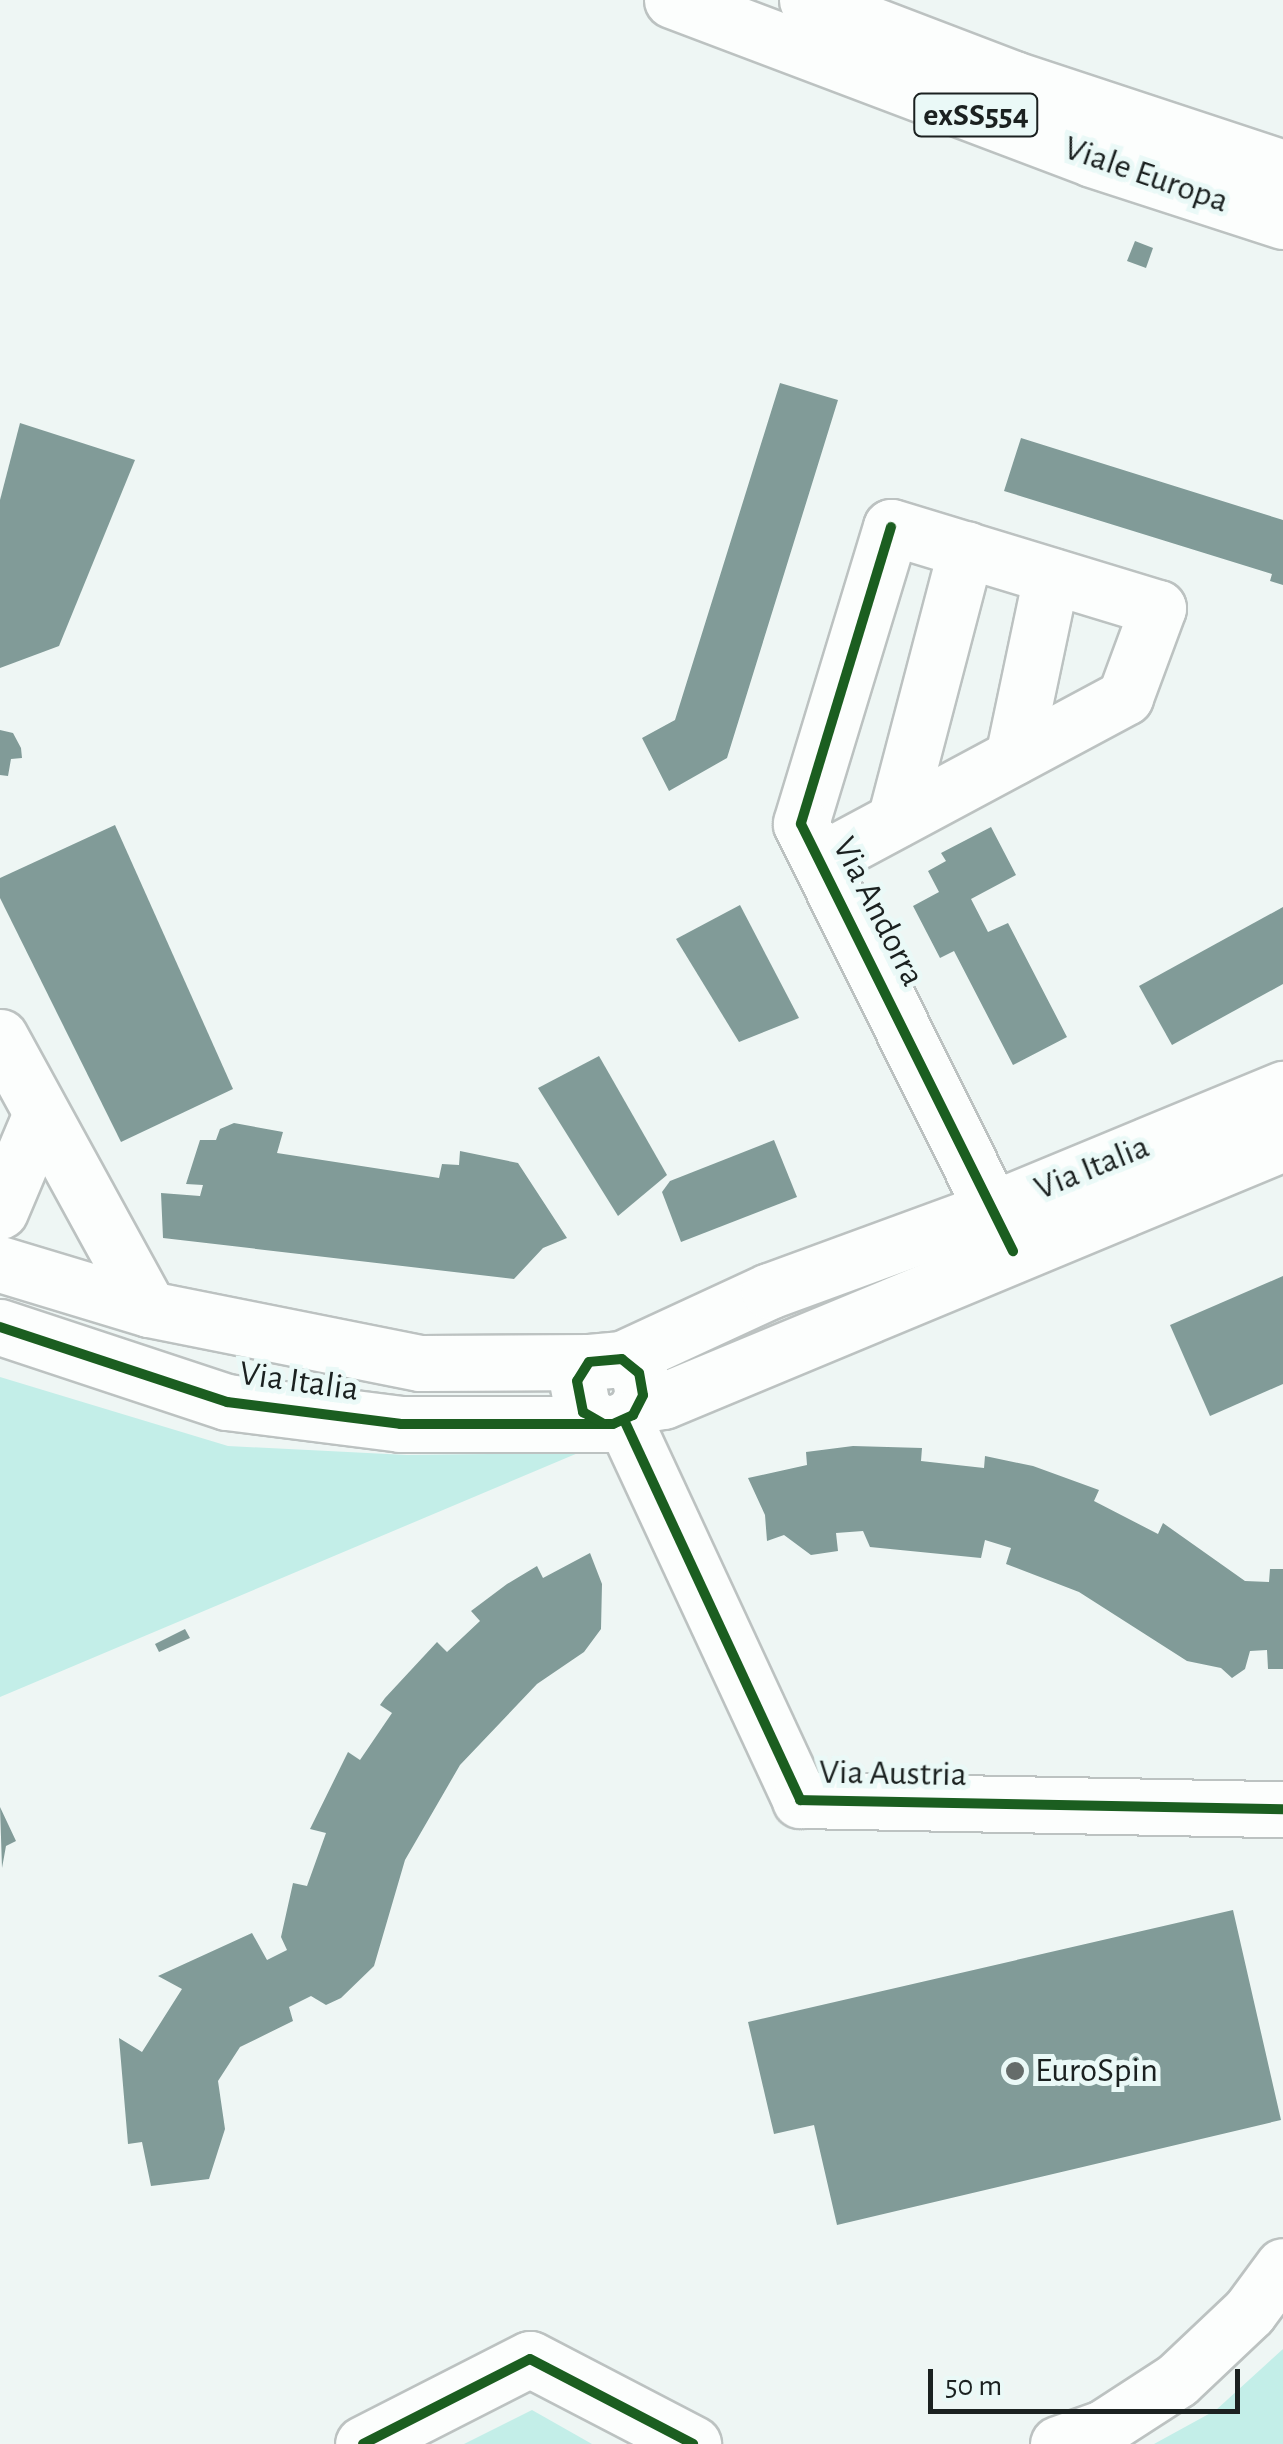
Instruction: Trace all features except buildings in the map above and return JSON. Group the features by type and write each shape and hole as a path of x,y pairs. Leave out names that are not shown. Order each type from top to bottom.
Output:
{"street":[{"name":"Viale Europa","path":"672,0 1092,159 1283,221"},
{"name":"Viale Europa","path":"807,0 1283,168"},
{"name":"Via Andorra","path":"966,549 891,527 801,824 823,859 1003,1230"},
{"path":"823,859 1125,697 1158,608 966,549 895,820"},
{"path":"1013,757 1051,576"},
{"path":"0,1037 149,1309"},
{"name":"Via Italia","path":"1003,1230 1283,1089"},
{"path":"0,1211 41,1114"},
{"name":"Via Italia","path":"0,1327 228,1402 400,1424 615,1394 769,1291 1003,1230 1283,1143"},
{"name":"Via Italia","path":"0,1264 149,1309 420,1363 615,1394"},
{"name":"Via Austria","path":"615,1394 800,1800 1283,1809"},
{"path":"1058,2444 1103,2428 1177,2380 1249,2312 1283,2266"},
{"path":"363,2444 530,2358 693,2444"}],"shaded area":[{"path":"0,1377 228,1446 407,1455 578,1453 0,1697"},
{"path":"1283,2349 1283,2444 1154,2444 1216,2410"},
{"path":"532,2410 592,2444 464,2444"}],"cycle path":[{"path":"891,527 801,824 1013,1251"},
{"path":"0,1327 227,1402 400,1424 613,1424 633,1415 643,1395 639,1373 622,1359 589,1362 577,1381 583,1412 602,1423"},
{"path":"624,1420 800,1800 1283,1809"},
{"path":"363,2444 530,2359 693,2444"}],"place":[{"name":"EuroSpin","path":"1015,2071"}]}
